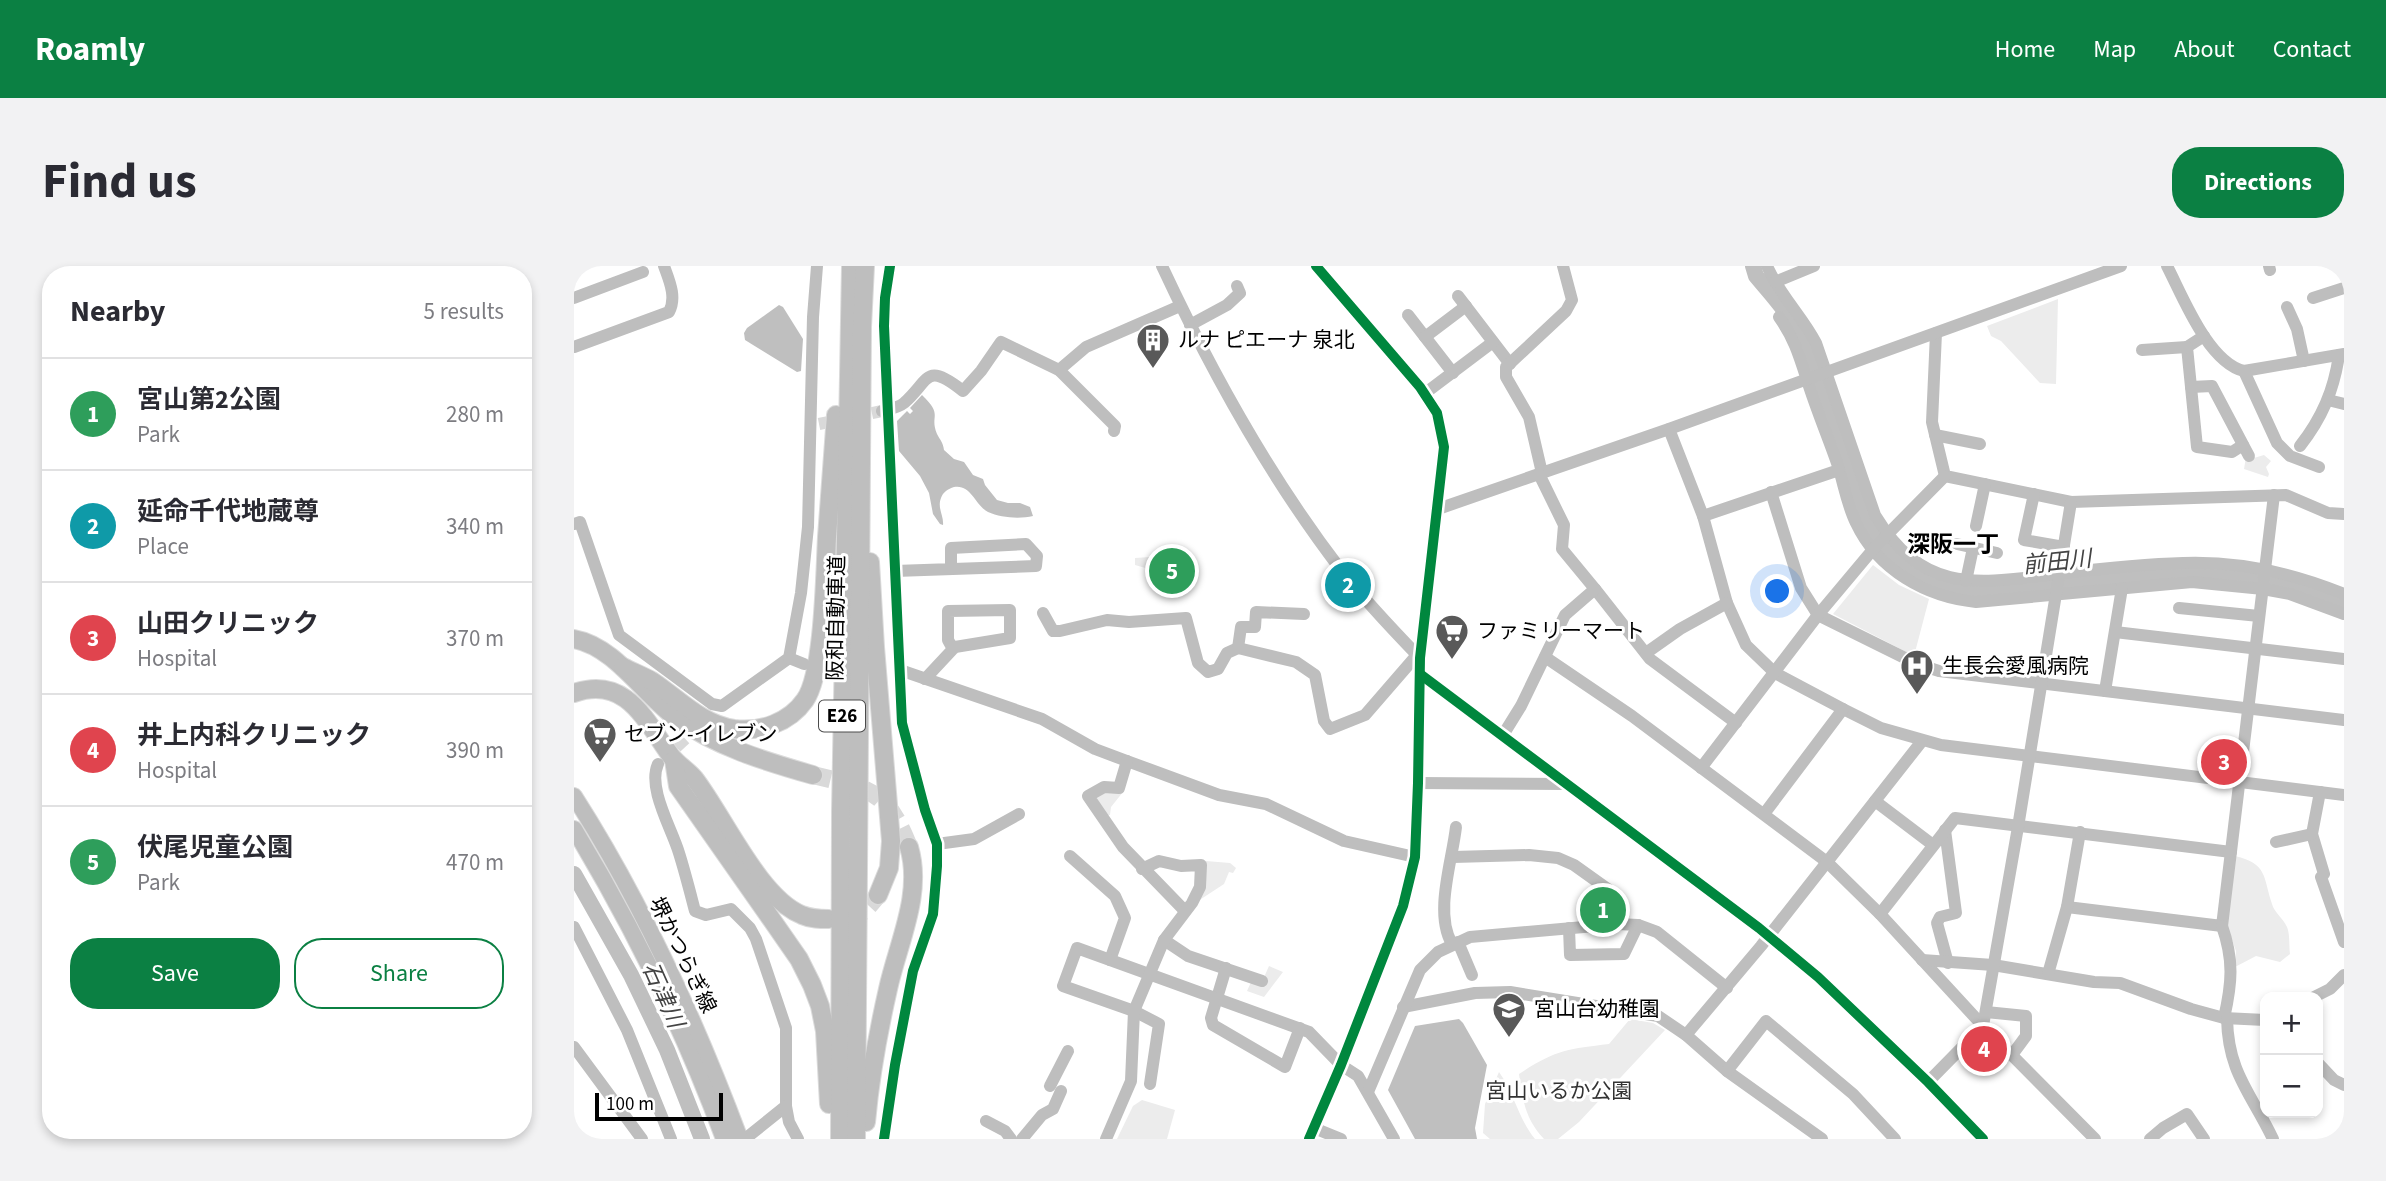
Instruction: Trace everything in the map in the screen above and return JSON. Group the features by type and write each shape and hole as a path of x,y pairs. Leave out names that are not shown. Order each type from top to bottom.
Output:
{"highway":[{"name":"阪和自動車道","path":"840,1139 841,825 850,266"},
{"name":"阪和自動車道","path":"856,1139 862,327 865,266"},
{"path":"623,667 651,681 708,721 732,729 753,730 776,724 794,713 806,698 813,682 821,627 841,346 849,292"},
{"path":"862,391 875,647 891,841 890,869 878,895"},
{"path":"574,639 600,649 623,667 646,692 701,734 754,758 813,775"},
{"path":"574,693 596,688 612,690 625,696 637,708 678,786 799,959 820,1006 825,1031 831,1139"},
{"path":"666,762 693,776 762,881 776,897 800,915 829,919"},
{"path":"865,1139 880,1022 911,900 912,860 909,847"}],"main road":[{"name":"堺かつらぎ線","path":"574,796 663,960 743,1139"},
{"name":"堺かつらぎ線","path":"574,829 612,891 662,992 724,1139"}],"street":[{"path":"574,298 642,269 664,266 671,288 672,306 669,312 574,346"},
{"path":"574,524 580,522 619,635 718,709 789,658 801,593 808,527 815,425 817,266"},
{"path":"884,1139 913,971 933,914 937,844 902,723 895,665 895,571 885,410 884,326 890,266"},
{"path":"1162,266 1180,306 1293,503 1343,572 1419,657"},
{"path":"1316,266 1424,394 1437,413 1444,447 1419,657 1415,857 1402,906 1312,1133 1341,1139"},
{"path":"1563,266 1572,300 1566,311 1506,367 1506,377 1530,417 1541,473 1563,525 1562,549 1650,659 1736,723"},
{"path":"1766,266 1816,343 1875,515 1886,534 1922,566 1954,579 1989,582 2185,563 2212,563 2265,569 2344,594"},
{"path":"1774,282 1814,266"},
{"path":"1437,509 1807,380 2121,266"},
{"path":"2167,266 2204,336 2228,365 2244,371 2342,354 2328,400 2300,446"},
{"path":"1191,325 1227,305 1240,293 1237,286"},
{"path":"2313,298 2344,288"},
{"path":"1425,337 1462,301 1510,364"},
{"path":"1059,370 1086,347 1180,306"},
{"path":"2287,307 2297,329 2304,361"},
{"path":"1408,315 1453,373"},
{"path":"1801,317 1783,322 1800,353 1857,526 1873,549 1909,582 1951,600 1976,603 2192,582 2290,594 2344,614"},
{"path":"1936,333 1932,422 1945,476"},
{"path":"2142,350 2187,347 2204,336"},
{"path":"885,410 902,405 925,379 935,375 946,377 963,391 1001,342 1059,370 1115,426 1114,431"},
{"path":"1424,394 1493,342"},
{"path":"2187,347 2191,387 2197,447 2232,452 2246,450 2212,386 2191,387"},
{"path":"2244,371 2277,443 2290,456 2319,467"},
{"path":"2328,400 2344,404"},
{"path":"1669,429 1703,516 1727,603 1746,645 1775,673 1881,728 1922,741 2344,795"},
{"path":"1935,435 1980,444"},
{"path":"1703,516 1839,470"},
{"path":"1701,768 1818,615 1873,549 1945,476"},
{"path":"1945,476 2071,502 2286,495 2328,513 2344,514"},
{"path":"1976,526 1985,484"},
{"path":"1771,492 1801,588 1818,615 1917,664 1939,671 2344,720"},
{"path":"2034,494 2024,540 2064,547"},
{"path":"2273,1139 2243,1086 2231,1058 2225,1018 2232,973 2228,944 2222,926 2274,495"},
{"path":"1928,1082 1983,1026 2071,502"},
{"path":"895,571 1036,566 1037,556 1026,544 951,548 951,569"},
{"path":"1957,544 1997,553"},
{"path":"1966,581 1973,548"},
{"path":"2105,691 2122,588"},
{"path":"1503,735 1521,706 1565,615 1595,589"},
{"path":"1646,653 1727,603"},
{"path":"2179,608 2259,616"},
{"path":"925,679 955,647 1010,638 1010,610 948,611 948,640 953,649"},
{"path":"1238,648 1241,627 1255,627 1256,612 1304,614"},
{"path":"1043,613 1053,631 1107,620 1129,622 1186,618 1198,663 1208,672 1218,669 1227,653 1238,648 1296,663 1315,675 1324,721 1330,729 1365,715 1419,657"},
{"path":"2115,632 2344,659"},
{"path":"1545,657 1632,716 1827,862 2095,1139"},
{"path":"789,658 804,664"},
{"path":"895,665 925,679 1042,719 1095,749 1127,761 1219,794 1266,804 1344,841 1415,857"},
{"path":"1420,674 1769,936 1818,977 1928,1082 1983,1139"},
{"path":"1764,814 1843,709"},
{"path":"1686,1035 1769,936 1922,741"},
{"path":"1127,761 1119,788 1104,787 1088,796 1105,824 1142,869 1185,911"},
{"path":"666,762 655,770 655,780 695,911 706,915 731,909 750,928 760,950 786,1028 786,1106 789,1122 798,1139"},
{"path":"1418,783 1568,784"},
{"path":"2320,792 2312,834 2323,874 2321,877 2344,942"},
{"path":"1875,801 1933,845"},
{"path":"937,844 974,839 1019,814"},
{"path":"1880,914 1955,818 2231,852"},
{"path":"1456,827 1443,908 1446,934 1455,943 1472,975"},
{"path":"1945,830 1956,913 1940,917 1937,923 1948,963"},
{"path":"2048,974 2067,907 2080,832"},
{"path":"2276,842 2312,834"},
{"path":"1452,857 1530,855 1558,858 1574,865 1609,890 1616,903 1618,924"},
{"path":"1070,856 1115,896 1125,918 1110,960"},
{"path":"1106,1139 1131,1081 1133,1012 1164,940 1200,887 1201,865 1181,866 1159,861 1142,869"},
{"path":"2067,907 2222,926"},
{"path":"1368,1092 1420,970 1432,956 1470,937 1618,924 1638,925 1657,932 1727,988"},
{"path":"1569,928 1570,955 1624,954 1638,925"},
{"path":"574,927 627,1030 671,1139"},
{"path":"1164,940 1188,956 1262,981"},
{"path":"1150,1084 1159,1024 1063,986 1077,948 1309,1032 1341,1065 1358,1076 1394,1139"},
{"path":"1922,960 1993,965 2094,982 2120,982 2191,1009 2225,1018 2260,1020"},
{"path":"1226,968 1211,1018 1213,1025 1285,1067 1300,1028"},
{"path":"2323,992 2336,985 2344,975"},
{"path":"1403,1007 1475,993 1510,992 1658,1016 1686,1035 1727,1071 1822,1139"},
{"path":"1986,1012 2026,1016 2026,1036 2012,1055"},
{"path":"1727,1071 1766,1021 1853,1094 1895,1139"},
{"path":"574,1047 642,1139"},
{"path":"1022,1139 1042,1115 1053,1109 1055,1088 1068,1051"},
{"path":"2323,1068 2334,1080 2344,1085"},
{"path":"743,1139 786,1106"},
{"path":"2150,1139 2188,1114 2204,1139"},
{"path":"986,1121 1005,1131 1011,1139"}],"green space":[{"path":"2058,299 2056,384 2040,383 2001,341 1991,336 1987,326"},
{"path":"2264,455 2271,461 2266,467 2268,477 2244,469 2246,457"},
{"path":"1150,557 1184,566 1189,584 1180,586 1173,576 1135,565 1135,558"},
{"path":"1873,565 1899,585 1929,599 1914,656 1833,614"},
{"path":"1104,791 1123,792 1111,807 1110,815 1104,815 1095,800 1096,795"},
{"path":"2235,856 2246,859 2259,868 2273,907 2287,927 2290,954 2280,962 2256,956 2235,967 2236,951 2226,924"},
{"path":"1206,861 1230,863 1236,868 1233,873 1229,872 1224,884 1198,901 1203,889"},
{"path":"1603,893 1610,901 1612,914 1608,920 1595,921 1595,904"},
{"path":"1269,966 1283,972 1264,997 1247,991 1252,980 1261,984"},
{"name":"宮山いるか公園","path":"1630,1019 1653,1023 1665,1030 1579,1122 1558,1139 1544,1139 1526,1109 1519,1074 1562,1052 1609,1044"},
{"path":"1499,1072 1535,1139 1490,1139 1483,1133 1485,1104"},
{"path":"1142,1100 1175,1110 1167,1139 1117,1139 1133,1106"}],"shaded area":[{"path":"779,305 783,307 803,339 801,371 797,372 745,340 744,333 747,328"},
{"path":"922,395 934,412 935,428 944,450 954,459 964,462 973,475 983,479 997,500 1030,507 1033,516 1010,517 993,514 984,509 965,489 954,487 946,491 941,498 943,525 940,524 933,514 929,493 920,476 899,451 897,421 907,411 910,414 913,411 910,408"},
{"path":"1459,1019 1487,1065 1475,1128 1477,1139 1415,1139 1388,1090 1415,1026"}],"waterway":[{"name":"前田川","path":"1753,266 1756,276 1789,317 1806,347 1864,513 1873,531 1885,546 1914,570 1949,586 1988,592 2123,577 2213,574 2301,588 2344,604"},
{"name":"石津川","path":"574,874 631,975 667,1050 702,1139"}],"tunnel":[{"path":"819,424 882,411"},
{"path":"663,759 715,712"},
{"path":"813,775 849,784 874,794 892,813 909,847"},
{"path":"846,919 860,913 878,895"}],"cycle path":[{"path":"884,1139 913,971 933,914 937,866 937,844 902,723 884,326 890,266"},
{"path":"1309,1139 1403,906 1415,857 1420,658 1444,447 1437,413 1420,387 1316,266"},
{"path":"1420,674 1759,928 1818,977 1928,1082 1983,1139"}],"place":[{"name":"ルナ ピエーナ 泉北","path":"1153,370"},
{"name":"伏尾児童公園","path":"1172,571"},
{"name":"延命千代地蔵尊","path":"1348,585"},
{"name":"ファミリーマート","path":"1452,661"},
{"name":"生長会愛風病院","path":"1917,696"},
{"name":"山田クリニック","path":"2224,762"},
{"name":"セブン-イレブン","path":"600,764"},
{"name":"宮山第2公園","path":"1603,910"},
{"name":"宮山台幼稚園","path":"1509,1039"},
{"name":"井上内科クリニック","path":"1984,1049"}],"district":[{"name":"深阪一丁","path":"1953,544"}]}
